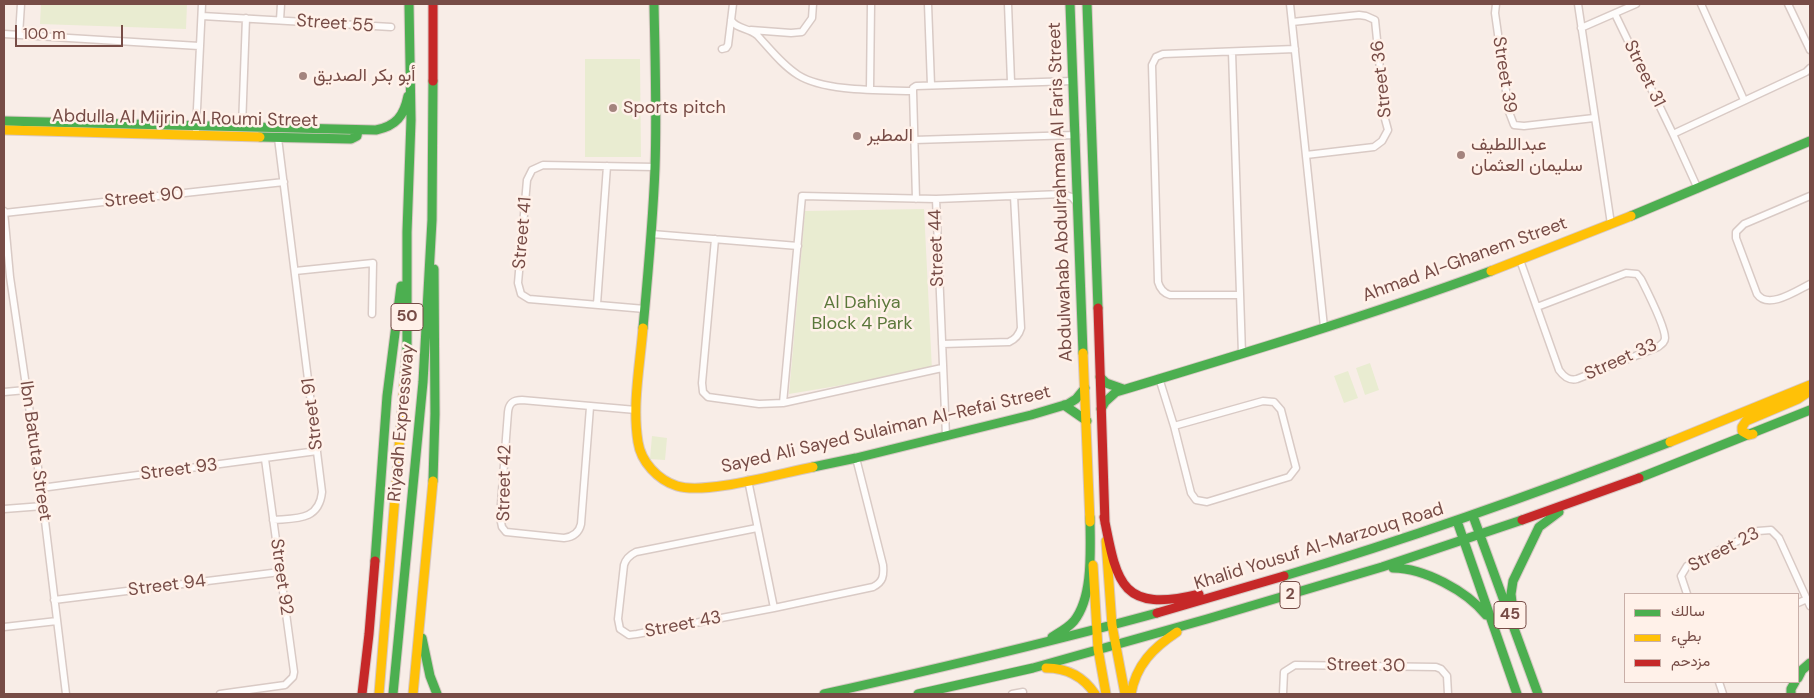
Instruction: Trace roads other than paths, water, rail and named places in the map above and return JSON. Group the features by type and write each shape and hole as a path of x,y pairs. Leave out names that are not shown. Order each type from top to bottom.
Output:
{"main road":[{"name":"Riyadh Expressway","path":"379,694 407,347 407,232 411,161 409,4"},
{"name":"Riyadh Expressway","path":"393,694 423,382 432,220 434,120 433,4"},
{"name":"Sayed Ali Sayed Sulaiman Al-Refai Street","path":"654,4 655,167 652,234 636,410 638,443 641,454 656,474 677,486 690,488 719,486 856,458 1064,405 1076,399 1085,388"},
{"name":"Abdulwahab Abdulrahman Al Faris Street","path":"1070,4 1090,517 1096,630 1106,694"},
{"name":"Abdulwahab Abdulrahman Al Faris Street","path":"1087,4 1104,517 1112,625 1125,694"},
{"name":"Abdulla Al Mijrin Al Roumi Street","path":"4,130 196,131 242,127 358,130 388,128 397,122 408,99 410,56"},
{"name":"Abdulla Al Mijrin Al Roumi Street","path":"4,121 196,131 278,138 351,139 357,136 358,130"},
{"path":"1076,135 1082,140 1090,138 1092,135"},
{"name":"Ahmad Al-Ghanem Street","path":"1101,409 1110,396 1123,389 1242,354 1436,291 1698,190 1810,141"},
{"path":"1077,157 1080,151 1086,149 1093,155"},
{"path":"412,694 433,479 436,293 432,220"},
{"path":"362,694 369,634 387,396 407,232"},
{"path":"1100,376 1106,383 1123,389"},
{"name":"Khalid Yousuf Al-Marzouq Road","path":"824,694 1035,646 1274,580 1473,516 1693,435 1810,385"},
{"path":"1753,434 1749,435 1742,431 1743,424 1798,399 1810,391"},
{"name":"Sayed Ali Sayed Sulaiman Al-Refai Street","path":"1064,405 1087,421"},
{"name":"Khalid Yousuf Al-Marzouq Road","path":"918,694 1033,668 1362,574 1480,536 1574,502 1753,434 1810,410"},
{"path":"1088,460 1094,464 1102,460"},
{"path":"1089,476 1098,472 1103,476"},
{"path":"1513,622 1512,584 1537,531 1545,521 1574,502"},
{"name":"45","path":"1473,516 1538,694"},
{"path":"1035,646 1068,629 1080,611 1087,593 1090,517"},
{"path":"1104,517 1116,570 1124,584 1133,594 1148,600 1172,600 1274,580"},
{"name":"45","path":"1457,521 1517,694"},
{"path":"1362,574 1397,567 1413,570 1471,598 1482,610 1494,629"},
{"path":"418,624 430,676 437,694"},
{"path":"1131,694 1132,680 1144,658 1162,641 1188,625"},
{"path":"354,694 369,634"},
{"path":"1799,676 1802,670 1810,663"},
{"path":"1033,668 1057,668 1080,676 1095,694"}],"street":[{"path":"19,35 21,4"},
{"path":"196,131 202,4"},
{"name":"Street 55","path":"280,20 281,4"},
{"path":"722,49 728,47 733,4"},
{"path":"731,20 736,25 751,30 802,32 812,18 813,4"},
{"path":"870,90 871,4"},
{"path":"928,4 931,85"},
{"path":"1008,4 1011,82"},
{"path":"1290,4 1324,327"},
{"name":"Street 39","path":"1496,4 1495,13 1509,112 1514,125 1524,126 1594,118"},
{"path":"1578,4 1611,224"},
{"path":"1581,28 1636,4"},
{"path":"1701,4 1744,100"},
{"path":"1788,4 1810,50"},
{"name":"Street 31","path":"1615,14 1674,134 1698,190"},
{"name":"Street 36","path":"1292,22 1359,15 1375,20 1385,119 1388,130 1382,141 1374,147 1306,155"},
{"name":"Street 55","path":"202,16 391,27"},
{"path":"242,127 246,18"},
{"path":"751,30 789,69 813,82 827,86 912,92"},
{"path":"4,34 199,46"},
{"path":"1239,295 1170,295 1160,288 1152,64 1156,58 1163,54 1294,49"},
{"path":"1232,52 1242,354"},
{"path":"1674,134 1806,72 1810,68"},
{"path":"916,199 913,88 931,85 1073,81"},
{"path":"914,140 1076,135"},
{"name":"Street 91","path":"273,520 304,517 310,514 320,506 322,492 278,138"},
{"name":"Street 41","path":"645,309 529,300 521,294 518,283 529,174 532,170 543,165 655,167"},
{"path":"597,304 607,166"},
{"name":"Street 90","path":"4,212 284,182"},
{"path":"1062,194 1071,190 1078,182"},
{"path":"1062,194 1072,197 1078,206"},
{"name":"Street 44","path":"946,436 936,199 1062,194"},
{"path":"783,403 802,196 936,199"},
{"path":"942,344 1008,342 1015,339 1019,333 1014,196"},
{"path":"1810,196 1744,224 1736,232 1736,238 1760,298 1765,301 1776,299 1810,284"},
{"name":"Ibn Batuta Street","path":"4,212 7,278 41,488 66,693"},
{"path":"652,234 798,246"},
{"path":"715,239 702,383 705,395 713,399 759,404 783,403 942,368"},
{"name":"Street 33","path":"1520,260 1559,370 1566,378 1572,380 1658,347 1665,338 1662,326 1637,274 1626,273 1537,307"},
{"path":"295,272 373,263 372,314"},
{"path":"1159,378 1174,426 1191,493 1196,500 1207,502 1289,477 1296,468 1281,410 1274,402 1263,401 1174,426"},
{"path":"4,392 26,390"},
{"name":"Street 42","path":"590,407 581,524 578,532 570,538 564,538 506,532 502,527 500,517 510,404 517,400 522,400 636,410"},
{"name":"Street 93","path":"41,488 317,451"},
{"name":"Street 43","path":"757,528 636,552 631,555 625,561 618,626 624,633 637,634 873,587 882,579 883,565 856,458"},
{"name":"Street 92","path":"220,694 285,685 290,681 294,672 265,459"},
{"path":"748,480 774,608"},
{"path":"4,509 43,506"},
{"name":"Street 23","path":"1687,593 1682,576 1686,566 1758,531 1771,530 1779,538 1809,602"},
{"name":"Street 94","path":"54,600 280,572"},
{"path":"4,628 57,621"},
{"name":"Street 30","path":"1283,694 1283,676 1286,669 1295,665 1427,667 1441,670 1447,676 1448,694"},
{"path":"1012,694 1023,692"}],"place":[{"name":"أبو بكر الصديق","path":"303,76"},
{"name":"Sports pitch","path":"613,108"},
{"name":"المطير","path":"857,136"},
{"name":"عبداللطيف سليمان العثمان","path":"1461,155"}],"park label":[{"name":"Al Dahiya Block 4 Park","path":"862,313"}]}
